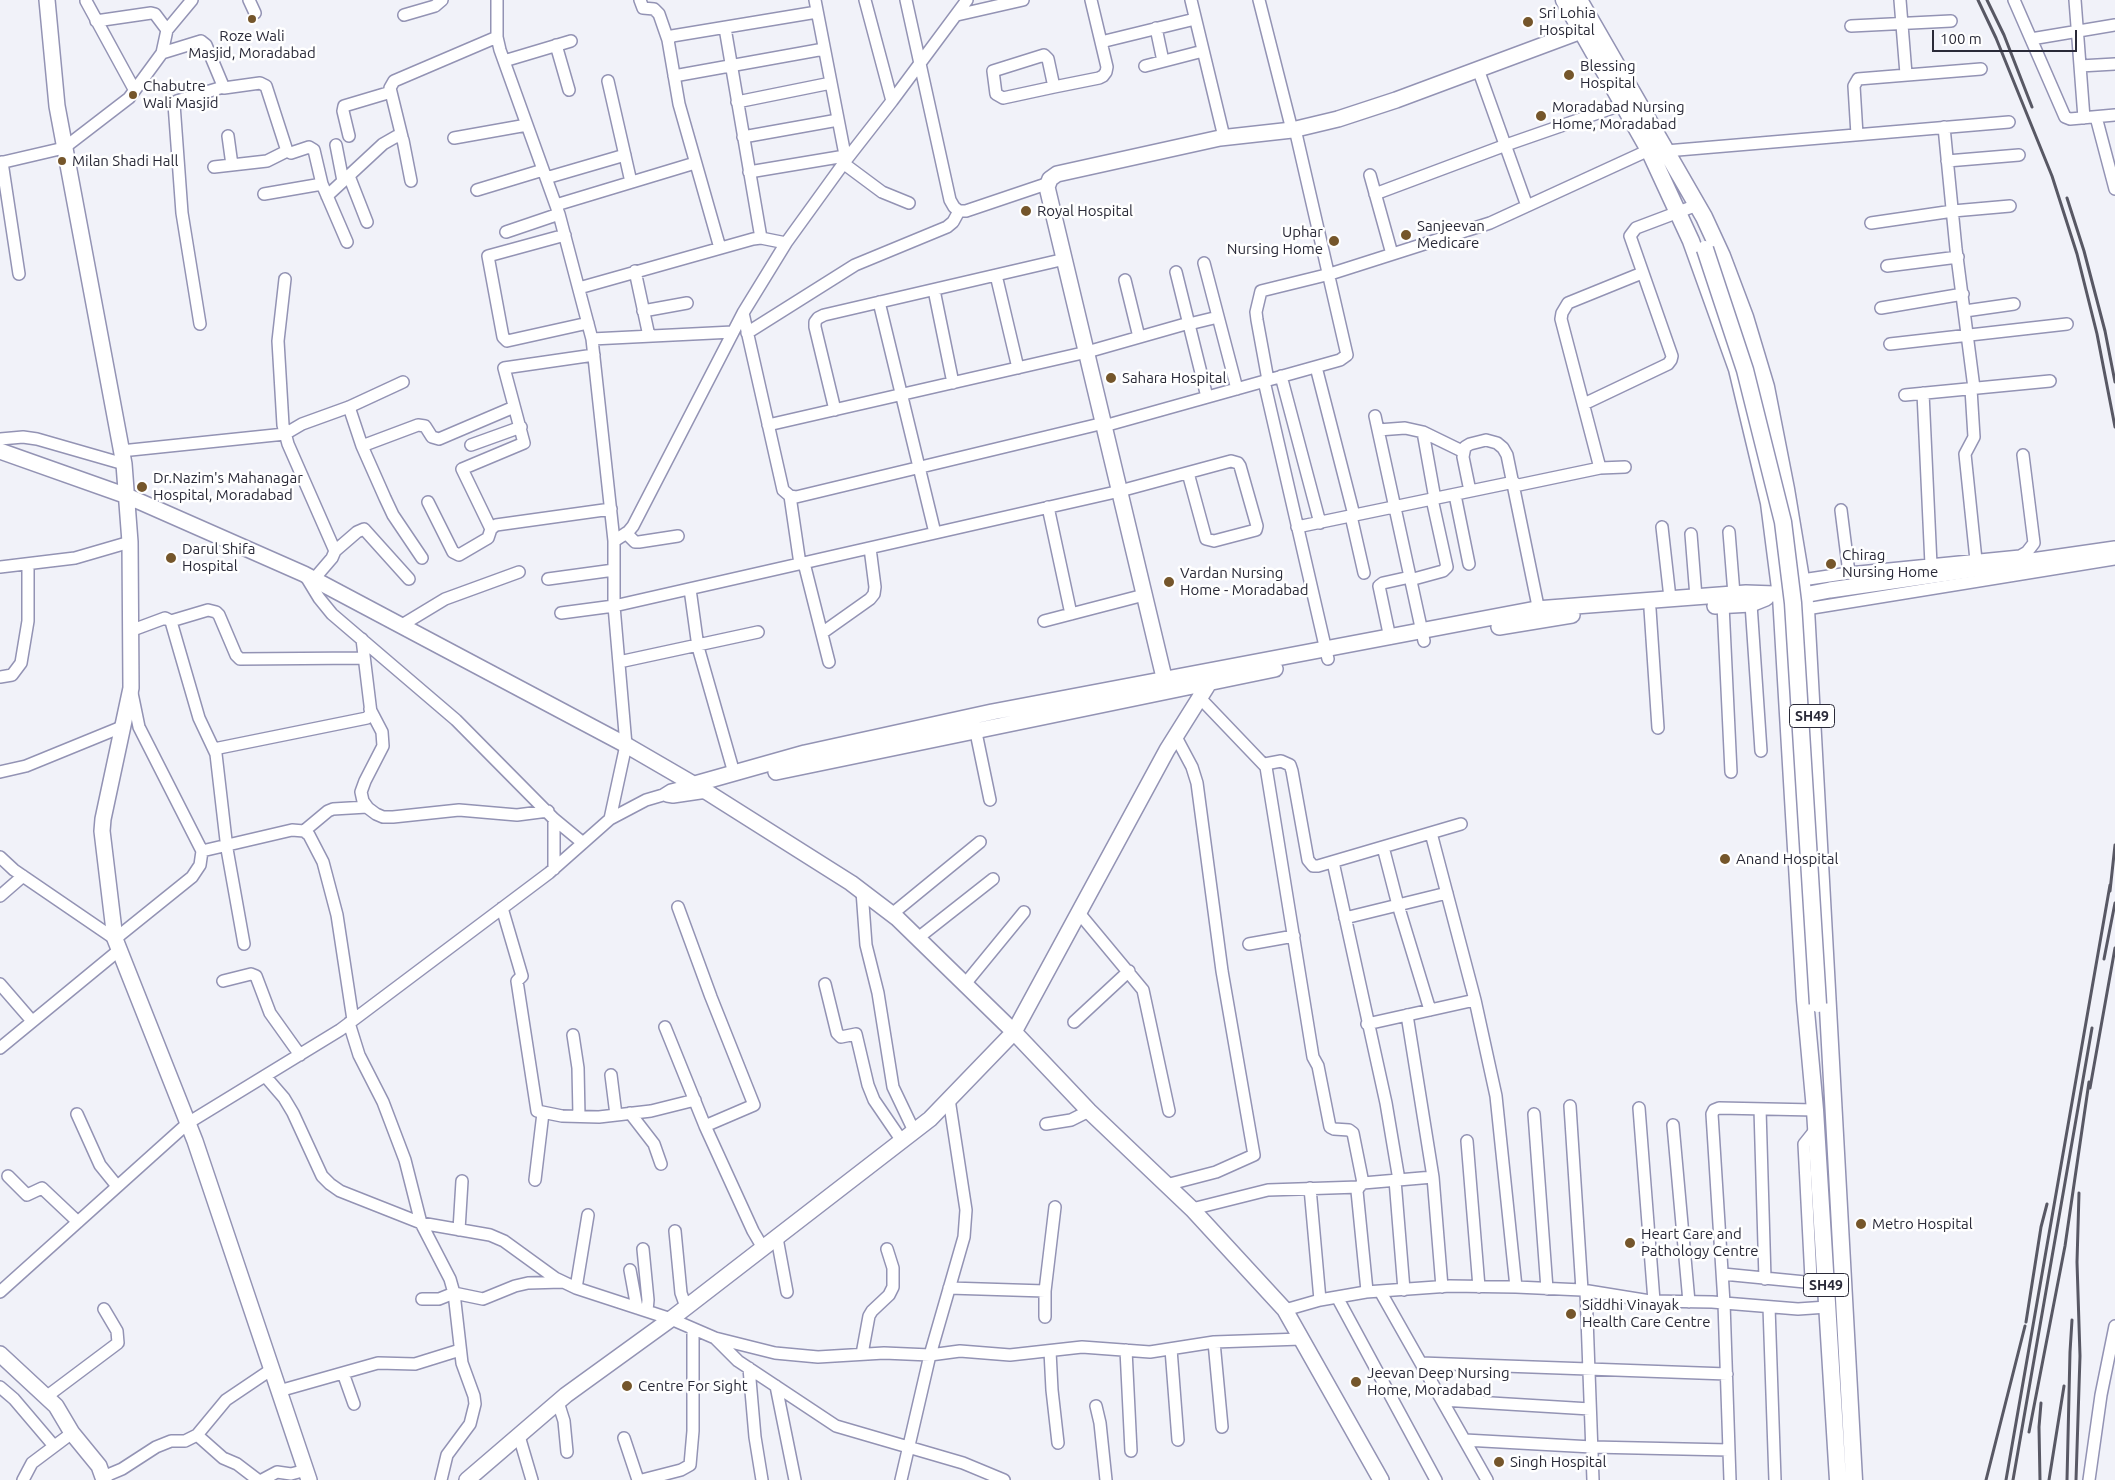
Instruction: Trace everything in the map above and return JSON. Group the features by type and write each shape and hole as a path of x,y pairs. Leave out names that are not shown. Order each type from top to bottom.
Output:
{"main road":[{"path":"47,0 57,106 122,457 127,496 130,542 131,688 102,831 116,945 188,1123 307,1475"},
{"name":"SH49","path":"1564,0 1588,28 1666,151 1700,211 1722,256 1745,316 1766,387 1786,489 1804,595 1854,1480"},
{"name":"SH49","path":"1579,0 1588,28 1624,104 1649,150 1685,228 1737,369 1769,503 1805,1000 1815,1110 1838,1480"},
{"path":"1165,685 1047,187 1049,183 1057,174 1224,137 1294,130 1338,119 1396,100 1588,28"},
{"name":"SH49","path":"1700,211 1703,244 1746,370 1782,522 1793,603 1822,1063"},
{"path":"1685,228 1703,244"},
{"path":"0,450 127,496 309,576 626,745 701,788 862,891 892,914 918,938 1014,1032 1089,1111 1192,1209 1285,1310 1381,1480"},
{"path":"701,788 734,773 805,753 974,723 1539,614 1587,613 1670,598 1734,594 1804,595 2115,549"},
{"path":"1626,606 1650,609 1751,604 1777,596"},
{"path":"1327,654 1390,638 1423,636"},
{"path":"467,1480 558,1402 671,1319 930,1119 1014,1032 1176,737 1212,676"},
{"path":"701,788 974,723"},
{"path":"1812,1079 1822,1063 1832,1080"},
{"path":"0,1354 56,1406 72,1433 99,1466 104,1479"}],"street":[{"path":"19,274 1,162 64,148 129,98 162,53 166,30 192,0"},
{"path":"249,0 255,13"},
{"path":"404,14 435,6 442,0"},
{"path":"497,0 497,37 557,209 592,339 614,541 614,606 626,745 610,819"},
{"path":"640,0 644,8 654,8 659,14 668,40 678,104 720,248"},
{"path":"815,0 845,160 882,192 909,203"},
{"path":"865,0 892,101"},
{"path":"906,0 950,200 954,207 960,211 966,211 1049,183"},
{"path":"614,541 626,533 632,526 743,313 786,243 845,160 958,15 967,0"},
{"path":"958,15 1023,0"},
{"path":"1054,88 1048,59 1044,54 993,70 996,94 1003,98 1054,88 1103,76 1107,67 1091,0"},
{"path":"1191,0 1224,137"},
{"path":"743,313 783,490 790,496 796,497 1104,425 1345,358 1348,351 1330,274 1259,0"},
{"path":"1900,0 1906,74"},
{"path":"2014,0 2065,117 2070,119 2115,115"},
{"path":"2075,0 2084,118"},
{"path":"86,1 134,89"},
{"path":"668,40 672,36 817,12"},
{"path":"96,21 151,13 155,14 166,30"},
{"path":"1101,42 1195,19"},
{"path":"1851,26 1950,21"},
{"path":"2031,40 2115,25"},
{"path":"725,28 761,238"},
{"path":"1156,28 1163,61"},
{"path":"411,181 391,84 397,79 497,37"},
{"path":"162,53 198,40 204,42 223,86"},
{"path":"504,61 571,41"},
{"path":"556,45 569,90"},
{"path":"674,76 824,48"},
{"path":"1145,66 1203,52"},
{"path":"2080,66 2115,64"},
{"path":"1478,69 1527,206"},
{"path":"1856,135 1854,86 1858,79 1981,69"},
{"path":"608,81 632,182"},
{"path":"200,324 182,213 174,104 177,101 223,86 227,88 260,83 266,86 287,151"},
{"path":"737,102 831,83"},
{"path":"350,136 343,111 344,106 392,92"},
{"path":"1375,194 1506,145 1624,104"},
{"path":"2096,117 2115,189"},
{"path":"743,137 838,120"},
{"path":"1666,151 2009,122"},
{"path":"454,138 527,125"},
{"path":"1944,127 1973,389 1974,437 1965,454 1976,560"},
{"path":"228,136 232,165"},
{"path":"327,196 383,144 397,136 402,138"},
{"path":"336,146 346,178 367,222"},
{"path":"214,167 267,161 287,151 291,153 309,147 312,148 322,184 347,242"},
{"path":"1327,654 1297,527 1266,381 1257,320 1260,294 1264,289 1330,274 1490,223 1649,150"},
{"path":"477,190 625,155"},
{"path":"1947,161 2019,155"},
{"path":"749,172 845,160"},
{"path":"506,232 557,209 632,182 695,163"},
{"path":"1370,175 1392,254"},
{"path":"264,194 322,184"},
{"path":"1871,223 1953,211 2010,206"},
{"path":"747,333 855,265 947,227 953,222 960,211"},
{"path":"1584,404 1668,364 1671,360 1672,356 1631,241 1632,233 1636,228 1678,212 1700,211"},
{"path":"565,235 488,256 503,337 507,341 588,323"},
{"path":"579,288 635,271 761,238 786,243"},
{"path":"1887,266 1958,256"},
{"path":"835,410 815,327 815,322 824,315 1064,259"},
{"path":"1204,263 1237,389"},
{"path":"635,271 649,336"},
{"path":"1176,272 1207,397"},
{"path":"1600,468 1561,319 1564,307 1568,304 1642,273"},
{"path":"996,275 1018,368"},
{"path":"286,279 278,341 285,434 335,551"},
{"path":"1125,280 1139,338"},
{"path":"934,290 953,383"},
{"path":"1882,308 1963,294"},
{"path":"879,302 935,533"},
{"path":"643,311 687,303"},
{"path":"1965,311 2014,304"},
{"path":"768,425 1087,352 1218,317"},
{"path":"1890,344 2066,324"},
{"path":"592,339 733,332"},
{"path":"491,529 462,469 522,444 525,440 504,368 594,355"},
{"path":"1316,367 1353,516 1364,574"},
{"path":"1281,376 1320,523"},
{"path":"1905,395 2050,381"},
{"path":"0,439 23,437 122,457 285,434 302,424 349,407 403,382"},
{"path":"1924,393 1931,565"},
{"path":"349,407 362,446 393,515 422,558"},
{"path":"362,446 418,425 425,426 432,438 439,439 514,407"},
{"path":"1375,416 1423,636"},
{"path":"471,446 521,427"},
{"path":"1378,430 1405,428 1423,432 1464,452"},
{"path":"1390,638 1379,586 1383,583 1443,571 1447,567 1433,499 1423,432"},
{"path":"1470,491 1464,452 1465,447 1486,440 1497,443 1507,455 1539,614"},
{"path":"1804,595 1849,573 2020,556 2032,548 2034,543 2023,456"},
{"path":"561,613 614,606 802,564 1120,491 1231,461 1238,462 1255,518 1256,530 1214,541 1206,539 1188,473"},
{"path":"1297,527 1470,491 1600,468 1624,467"},
{"path":"1455,494 1468,564"},
{"path":"790,496 802,564 829,662"},
{"path":"428,502 456,555 488,538 491,529 496,526 611,509"},
{"path":"1048,507 1071,614"},
{"path":"1841,510 1849,573"},
{"path":"1662,526 1670,598"},
{"path":"409,579 364,529 357,532 335,551 332,558 309,576 319,598 332,614 456,720 551,815 583,843"},
{"path":"1729,532 1734,594"},
{"path":"626,533 635,542 678,536"},
{"path":"1691,534 1696,597"},
{"path":"0,567 74,558 130,542"},
{"path":"822,633 874,594 875,587 870,548"},
{"path":"1804,595 2115,559"},
{"path":"0,677 12,675 21,663 28,621 28,564"},
{"path":"548,579 614,570"},
{"path":"402,625 446,599 519,572"},
{"path":"690,589 698,647 734,773"},
{"path":"1044,621 1144,596"},
{"path":"1751,604 1760,751"},
{"path":"1723,605 1731,772"},
{"path":"1650,609 1658,728"},
{"path":"170,621 208,610 216,612 240,659 364,658"},
{"path":"130,631 165,618 170,621 199,718 214,748 227,846 244,944"},
{"path":"619,662 698,647 758,632"},
{"path":"214,748 329,724 364,720 369,716 370,709 362,639"},
{"path":"0,1048 32,1022 192,877 200,865 202,851 138,727 131,688"},
{"path":"1200,698 1265,764 1269,776 1313,1057 1318,1066 1330,1126 1334,1129 1349,1130 1353,1133 1361,1185 1357,1191 1367,1292"},
{"path":"370,709 384,741 381,751 365,781 362,792 363,801 367,807 383,817 454,810 509,815 551,815"},
{"path":"974,723 990,800"},
{"path":"0,772 26,766 124,726"},
{"path":"1166,1185 1216,1172 1254,1155 1222,971 1197,783 1192,767 1176,737"},
{"path":"1265,764 1281,761 1290,765 1308,860 1313,866 1333,862 1461,824"},
{"path":"0,1292 188,1123 351,1022 554,869 610,819 646,800 663,795 671,790 701,788"},
{"path":"304,832 333,809 367,807"},
{"path":"551,815 554,869"},
{"path":"202,851 292,830 309,835 323,862 337,915 351,1022 359,1055 383,1102 404,1160 421,1223 450,1278 454,1293 462,1362 474,1396 474,1415 470,1424 448,1455 441,1480"},
{"path":"1431,833 1475,1000 1498,1108 1516,1287"},
{"path":"892,914 980,842"},
{"path":"1383,847 1398,905 1430,1010"},
{"path":"0,856 23,876 116,945"},
{"path":"1333,862 1386,1104 1397,1180 1404,1290"},
{"path":"0,896 23,876"},
{"path":"918,938 993,879"},
{"path":"862,891 866,945 878,993 893,1087 914,1131"},
{"path":"1345,918 1447,893"},
{"path":"502,908 522,976 517,981 536,1111 599,1117 651,1111 695,1100"},
{"path":"678,908 711,998 754,1105 705,1126"},
{"path":"965,984 1024,912"},
{"path":"1079,913 1143,990 1169,1111"},
{"path":"1249,944 1294,936"},
{"path":"1074,1022 1129,971"},
{"path":"223,981 251,974 256,976 270,1013 300,1054"},
{"path":"0,984 32,1022"},
{"path":"825,984 837,1033 841,1037 855,1034 857,1036 868,1086 874,1100 902,1141"},
{"path":"1368,1024 1475,1000"},
{"path":"1408,1015 1433,1178 1442,1287"},
{"path":"665,1026 705,1126 753,1231 763,1248"},
{"path":"573,1035 578,1068 579,1116"},
{"path":"611,1075 616,1115"},
{"path":"265,1076 284,1098 293,1113 322,1176 340,1191 421,1223 490,1235 504,1241 555,1278 576,1288 671,1319 715,1338 775,1353 818,1357 884,1353 930,1355 960,1351 1010,1355 1082,1347 1150,1352 1214,1342 1301,1339"},
{"path":"901,1480 930,1355 964,1237 966,1210 949,1099"},
{"path":"1570,1106 1589,1368 1593,1480"},
{"path":"1640,1108 1654,1301"},
{"path":"1730,1480 1724,1303 1712,1114 1718,1108 1815,1110"},
{"path":"1760,1109 1765,1279"},
{"path":"1046,1124 1072,1120 1089,1111"},
{"path":"535,1180 543,1113"},
{"path":"630,1113 654,1144 661,1164"},
{"path":"77,1114 100,1165 117,1186"},
{"path":"1534,1114 1547,1288"},
{"path":"1674,1125 1689,1302"},
{"path":"1722,1274 1806,1282 1811,1279 1804,1144 1816,1129"},
{"path":"1467,1140 1479,1287"},
{"path":"8,1176 27,1195 38,1188 42,1188 78,1222"},
{"path":"1192,1209 1268,1190 1361,1185 1433,1178"},
{"path":"459,1230 462,1181"},
{"path":"1310,1188 1320,1300"},
{"path":"1045,1317 1045,1291 1055,1207"},
{"path":"576,1288 588,1215"},
{"path":"676,1231 680,1293 686,1307"},
{"path":"777,1238 787,1292"},
{"path":"642,1310 648,1300 643,1249"},
{"path":"862,1354 872,1311 889,1295 893,1286 893,1268 887,1250"},
{"path":"630,1270 642,1310"},
{"path":"422,1299 439,1299 454,1293 483,1299 515,1286 528,1283 564,1282"},
{"path":"1285,1310 1320,1300 1367,1292 1442,1287 1547,1288 1654,1301 1724,1303 1798,1309 1827,1307"},
{"path":"949,1288 1045,1291"},
{"path":"1380,1291 1487,1480"},
{"path":"1337,1297 1436,1480"},
{"path":"1768,1307 1775,1480"},
{"path":"46,1397 118,1343 117,1330 104,1309"},
{"path":"2089,1480 2100,1395 2113,1350 2115,1326"},
{"path":"642,1480 680,1470 690,1465 694,1431 694,1329"},
{"path":"715,1338 738,1361 836,1426 963,1463 1004,1480"},
{"path":"1214,1342 1222,1427"},
{"path":"1171,1349 1178,1440"},
{"path":"279,1392 378,1364 415,1364 460,1350"},
{"path":"1050,1350 1058,1443"},
{"path":"1126,1350 1131,1452"},
{"path":"1421,1363 1727,1374"},
{"path":"749,1368 755,1437 762,1480"},
{"path":"104,1479 161,1445 171,1441 185,1441 197,1435 226,1400 272,1369"},
{"path":"343,1373 354,1404"},
{"path":"776,1386 795,1480"},
{"path":"0,1387 14,1399 54,1446"},
{"path":"1442,1400 1590,1409"},
{"path":"558,1402 564,1421 567,1452"},
{"path":"1096,1406 1100,1423 1106,1480"},
{"path":"23,1480 32,1463 72,1433"},
{"path":"197,1435 223,1458 237,1464 258,1480"},
{"path":"519,1436 532,1480"},
{"path":"624,1438 638,1480"},
{"path":"1465,1440 1592,1447 1729,1450"},
{"path":"262,1480 277,1472 307,1475"}],"railway":[{"path":"1978,0 1996,38 2052,176 2077,254 2097,334 2115,427"},
{"path":"1987,0 2004,35 2032,107"},
{"path":"2067,198 2084,251 2105,331 2115,382"},
{"path":"2110,891 2115,845"},
{"path":"2006,1480 2110,885"},
{"path":"2104,959 2115,903"},
{"path":"2090,1088 2115,948"},
{"path":"2013,1480 2092,1028"},
{"path":"2029,1432 2065,1246 2089,1082"},
{"path":"2076,1480 2080,1356 2077,1262 2079,1193"},
{"path":"2026,1322 2041,1227 2047,1204"},
{"path":"2067,1480 2072,1320"},
{"path":"1986,1480 2025,1326"},
{"path":"2049,1480 2064,1386"},
{"path":"2040,1480 2039,1427 2041,1403"}],"place":[{"name":"Roze Wali Masjid, Moradabad","path":"252,19"},
{"name":"Sri Lohia Hospital","path":"1528,22"},
{"name":"Blessing Hospital","path":"1569,75"},
{"name":"Chabutre Wali Masjid","path":"133,95"},
{"name":"Moradabad Nursing Home, Moradabad","path":"1541,116"},
{"name":"Milan Shadi Hall","path":"62,161"},
{"name":"Royal Hospital","path":"1026,211"},
{"name":"Sanjeevan Medicare","path":"1406,235"},
{"name":"Uphar Nursing Home","path":"1334,241"},
{"name":"Sahara Hospital","path":"1111,378"},
{"name":"Dr.Nazim's Mahanagar Hospital, Moradabad","path":"142,487"},
{"name":"Darul Shifa Hospital","path":"171,558"},
{"name":"Chirag Nursing Home","path":"1831,564"},
{"name":"Vardan Nursing Home - Moradabad","path":"1169,582"},
{"name":"Anand Hospital","path":"1725,859"},
{"name":"Metro Hospital","path":"1861,1224"},
{"name":"Heart Care and Pathology Centre","path":"1630,1243"},
{"name":"Siddhi Vinayak Health Care Centre","path":"1571,1314"},
{"name":"Jeevan Deep Nursing Home, Moradabad","path":"1356,1382"},
{"name":"Centre For Sight","path":"627,1386"},
{"name":"Singh Hospital","path":"1499,1462"}]}
